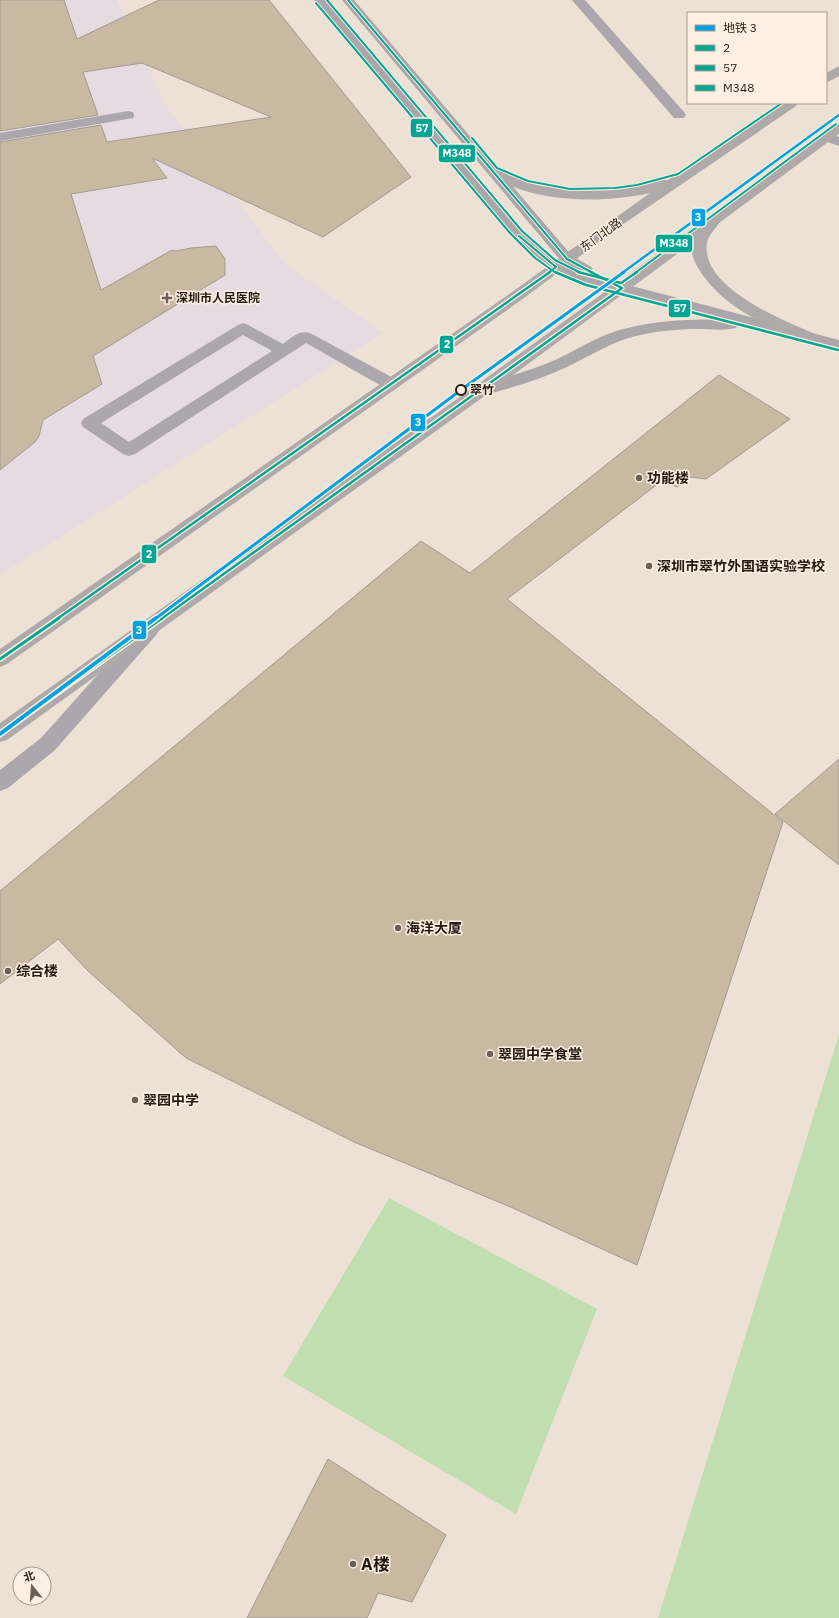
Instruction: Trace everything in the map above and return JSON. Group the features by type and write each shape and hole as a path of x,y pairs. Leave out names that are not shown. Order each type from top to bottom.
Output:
{"main road":[{"path":"320,0 506,221 535,251 562,263"},
{"path":"348,0 494,172 562,263 575,277 839,345"},
{"path":"827,77 839,70"},
{"name":"东门北路","path":"0,658 789,104"},
{"path":"0,734 480,391 713,221 833,139 839,128"},
{"path":"494,172 518,184 545,191 575,194 606,194 637,191 661,186 680,179"},
{"path":"713,221 700,241 701,260 714,281 734,301 760,317 807,336"},
{"path":"480,391 531,376 572,358 607,340 651,328 718,324 773,328"}],"street":[{"path":"578,0 678,115"},
{"path":"0,782 48,744 154,624"}],"lane":[{"path":"0,137 128,115"},
{"path":"283,351 243,328 89,423 129,450 283,351 306,336 391,384"}],"shaded area":[{"name":"深圳市人民医院","path":"0,0 117,0 165,104 284,263 383,333 0,575"}],"green space":[{"path":"839,1034 839,1618 658,1618"},
{"path":"389,1198 597,1309 516,1514 283,1376"}],"building":[{"path":"0,0 64,0 77,39 159,0 269,0 411,177 323,237 152,158 167,178 71,194 101,290 172,250 176,251 216,246 225,259 225,275 93,356 102,384 43,420 39,436 35,442 0,470 0,142 101,125 107,142 271,117 142,63 83,72 98,115 0,131"},
{"name":"海洋大厦","path":"719,375 790,419 706,479 690,477 677,487 663,480 507,599 783,822 637,1265 513,1208 354,1142 186,1058 88,971 58,939 0,984 0,891 421,541 470,573"},
{"path":"839,759 839,865 775,814"},
{"name":"A楼","path":"328,1459 446,1535 412,1602 378,1593 367,1618 247,1618"}],"metro line":[{"name":"3","path":"0,734 465,387 839,115"}],"transit line":[{"name":"M348","path":"327,0 522,231 555,260 590,276 605,280 621,283 836,124"},
{"name":"2","path":"0,734 622,288 567,259 348,0"},
{"name":"57","path":"316,3 510,233 523,247 547,267 559,274 586,285 838,350"},
{"name":"M348","path":"472,138 497,168 528,181 570,189 615,188 637,185 678,174 781,104"},
{"name":"2","path":"0,659 556,267 519,236"}],"place":[{"name":"深圳市人民医院","path":"167,298"},
{"name":"翠竹","path":"461,390"},
{"name":"功能楼","path":"639,478"},
{"name":"深圳市翠竹外国语实验学校","path":"649,566"},
{"name":"海洋大厦","path":"398,928"},
{"name":"综合楼","path":"8,971"},
{"name":"翠园中学食堂","path":"490,1054"},
{"name":"翠园中学","path":"135,1100"},
{"name":"A楼","path":"353,1564"}]}
